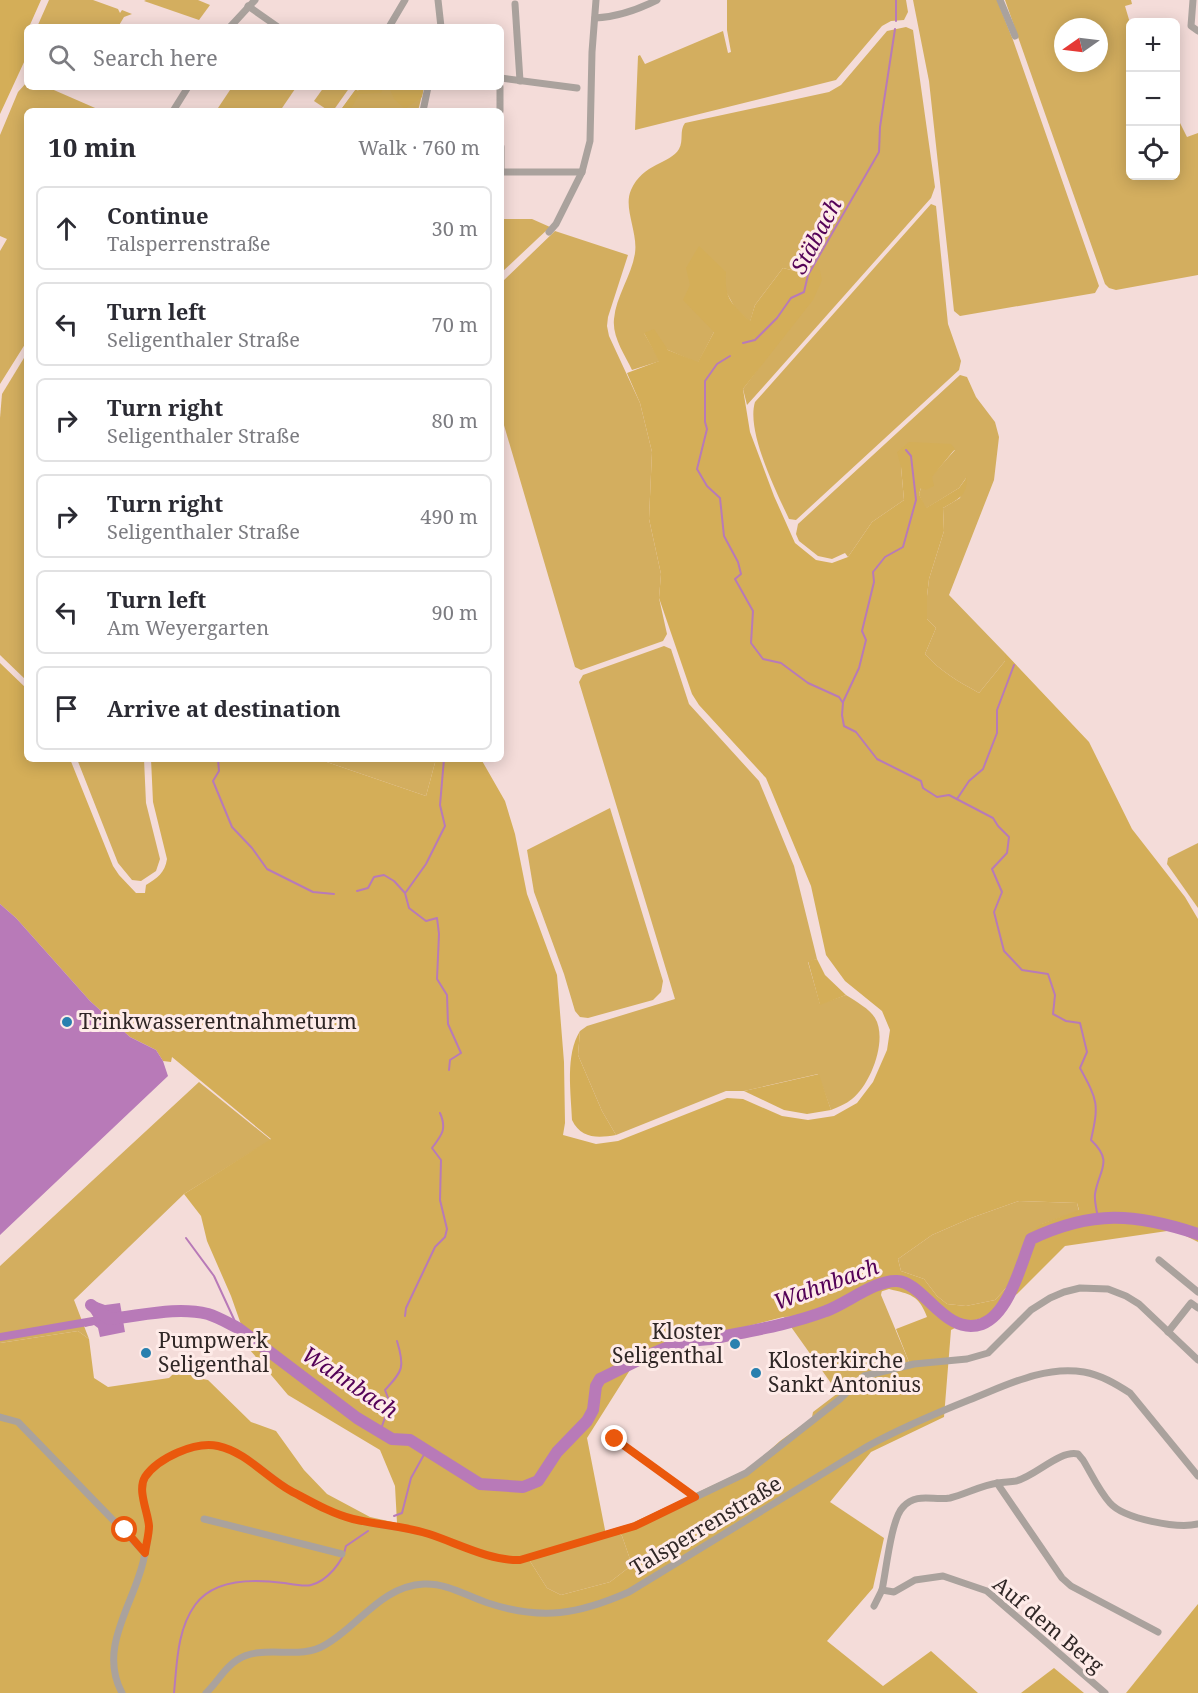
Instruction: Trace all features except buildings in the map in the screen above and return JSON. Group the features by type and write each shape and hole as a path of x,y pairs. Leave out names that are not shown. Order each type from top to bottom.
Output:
{"street":[{"path":"233,24 255,0"},
{"path":"391,24 405,0"},
{"path":"438,0 441,24"},
{"path":"549,232 556,224 582,172 590,141 596,0"},
{"path":"595,18 612,17 657,0"},
{"path":"1000,0 1015,36"},
{"path":"1193,0 1191,26 1198,31"},
{"path":"515,4 519,81"},
{"path":"248,6 274,24"},
{"path":"504,78 577,88"},
{"path":"175,108 186,90"},
{"path":"424,108 427,90"},
{"path":"500,90 500,108"},
{"path":"504,172 582,172"},
{"path":"1159,1260 1198,1293 1195,1306 1168,1332"},
{"path":"122,1693 117,1684 113,1664 114,1649 122,1618 142,1568 145,1553 149,1527 142,1487 144,1478 165,1460 197,1446 218,1446 239,1455 288,1489 351,1519 407,1528 510,1560 544,1554 635,1526 746,1473 840,1399 864,1376 915,1364 967,1359 988,1353 1031,1310 1064,1292 1096,1288 1117,1292 1138,1304 1198,1360"},
{"name":"Talsperrenstraße","path":"206,1693 237,1660 258,1654 306,1652 325,1646 376,1602 397,1591 421,1584 441,1585 489,1603 519,1611 549,1614 577,1611 604,1603 629,1592 868,1446 905,1426 1036,1374 1060,1371 1084,1372 1104,1378 1124,1389 1198,1476"},
{"path":"0,1417 18,1422 145,1553"},
{"path":"615,1439 695,1497"},
{"path":"874,1606 882,1590 895,1521 900,1508 910,1500 921,1497 948,1498 997,1483 1015,1481 1028,1477 1069,1454 1078,1454 1108,1502 1118,1511 1167,1525 1188,1527 1198,1524"},
{"path":"997,1483 1062,1578 1071,1586 1158,1632"},
{"path":"204,1520 342,1554"},
{"name":"Auf dem Berg","path":"882,1590 894,1592 915,1580 943,1576 987,1591 1105,1693"}],"shaded area":[{"path":"0,0 41,0 30,24 24,24 24,62 0,114"},
{"path":"49,0 93,0 118,9 120,13 122,10 132,14 124,17 120,24 38,24"},
{"path":"198,0 210,5 199,20 144,1"},
{"path":"727,0 906,0 908,12 904,20 891,21 882,26 836,80 635,130 638,56 640,55 645,64 723,31 728,53 731,52 727,30"},
{"path":"913,0 997,0 1099,286 1095,293 960,316 954,311 929,81"},
{"path":"1005,0 1131,0 1132,4 1125,6 1129,18 1126,18 1126,180 1180,180 1180,123 1187,137 1198,133 1198,275 1116,290 1105,284"},
{"path":"906,27 913,30 935,187 931,198 747,405 743,389 769,354 817,261 807,274 783,268 755,305 750,322 735,308 724,288 714,332 698,363 668,350 644,333 660,361 632,370 617,339 614,319 635,253 629,197 636,181 649,169 675,154 680,146 685,123 829,92 841,85 887,31"},
{"path":"24,85 24,90 54,90 95,108 24,108 24,346 0,384 0,251 7,239 0,236 0,135 18,92"},
{"path":"230,90 294,90 282,108 218,108"},
{"path":"322,90 348,90 335,108 324,108 314,101"},
{"path":"355,90 423,90 419,108 342,108"},
{"path":"355,90 382,90 381,93 359,94 352,108 342,108"},
{"path":"390,90 423,90 422,97 406,108 394,99"},
{"path":"931,204 936,206 948,324 961,361 959,370 796,520 789,519 758,444 753,414 755,402"},
{"path":"504,219 532,219 550,227 504,270"},
{"path":"555,231 628,255 607,326 609,336 640,403 652,452 649,519 661,574 659,598 667,634 663,641 581,670 575,667 504,425 504,280"},
{"path":"699,246 726,272 726,288 730,300 750,321 755,305 783,268 807,274 818,261 822,280 813,300 743,389 750,432 774,496 795,543 816,560 832,563 848,557 872,522 904,500 897,452 909,442 951,444 955,449 932,477 934,486 926,490 921,488 919,494 926,508 959,488 967,477 963,493 957,500 943,508 944,531 929,579 927,596 927,619 936,628 925,654 944,671 979,693 1005,661 1005,653 1089,742 1132,829 1185,897 1198,919 1198,1242 1174,1230 1065,1246 1017,1294 985,1317 951,1330 944,1417 871,1452 830,1502 884,1538 873,1588 827,1641 883,1686 931,1651 978,1693 0,1693 0,1343 78,1331 89,1339 94,1378 108,1387 169,1378 175,1372 187,1368 192,1377 208,1380 251,1422 276,1431 304,1470 327,1494 370,1517 397,1523 395,1486 380,1450 288,1395 250,1350 231,1296 207,1241 201,1216 184,1194 271,1139 172,1057 171,1062 163,1061 156,1050 130,1037 90,1001 16,918 0,904 0,663 24,686 24,762 71,762 113,866 136,893 145,893 146,885 162,872 167,859 153,802 151,762 327,762 426,796 435,762 483,762 505,801 515,834 527,894 557,975 564,1062 565,1123 563,1135 596,1144 618,1141 727,1098 743,1099 782,1116 808,1120 834,1116 857,1103 873,1082 887,1050 890,1030 882,1011 845,981 826,955 811,886 766,778 699,705 692,694 659,598 661,574 649,519 652,452 640,403 627,373 659,361 644,333 654,329 668,350 698,362 714,332 683,300 690,285 686,268","holes":["1019,1201 1077,1203 1079,1210 1041,1224 1029,1235 1007,1287 995,1300 966,1306 947,1304 937,1296 924,1279 901,1271 898,1259 932,1235 971,1218","889,1289 903,1292 921,1304 927,1317 896,1329 909,1362 885,1367 867,1380 868,1388 864,1387 862,1382 780,1441 750,1468 632,1523 618,1532 622,1536 632,1565 610,1582 561,1595 547,1588 528,1558 606,1535 587,1438 630,1370 682,1343 783,1317 805,1316"]},
{"path":"24,358 24,678 0,655 0,418 2,394"},
{"path":"960,375 967,377 976,397 995,422 999,437 994,480 949,595 1005,653 1005,661 979,693 944,671 925,654 936,628 927,619 927,596 929,579 944,531 943,508 960,498 966,478 959,488 925,509 919,494 921,488 955,450 901,467 904,500 872,522 848,557 845,553 832,559 818,556 799,541 796,534 798,524"},
{"path":"664,646 671,649 689,704 759,781 794,866 817,959 808,962 820,1004 846,995 870,1011 879,1027 880,1037 876,1061 865,1083 852,1099 831,1110 818,1074 744,1091 726,1091 616,1135 602,1111 578,1055 580,1031 587,1026 675,999 579,682 583,675"},
{"path":"78,762 144,762 146,803 160,859 156,871 141,881 132,880 118,863"},
{"path":"327,762 435,762 426,796"},
{"path":"610,808 663,981 661,992 653,1000 588,1018 580,1017 575,1011 534,892 527,850"},
{"path":"1198,843 1198,908 1167,864 1168,858"},
{"path":"0,904 16,918 90,1001 130,1037 156,1050 168,1076 0,1235"},
{"path":"817,959 825,975 846,995 820,1005 808,961"},
{"path":"580,1031 578,1055 602,1111 616,1135 597,1137 585,1134 572,1120 571,1062 572,1051"},
{"path":"819,1074 831,1110 807,1114 784,1110 744,1091"},
{"path":"199,1082 271,1140 184,1194 74,1300 89,1339 78,1331 0,1343 0,1266"},
{"path":"1019,1201 1077,1203 1079,1211 1042,1224 1018,1262 1007,1287 995,1300 966,1306 947,1304 937,1296 924,1279 901,1271 898,1259 932,1235"},
{"path":"882,1290 881,1295 909,1362 885,1367 812,1417 813,1412 838,1393 784,1317 805,1316"},
{"path":"94,1301 105,1305 120,1303 125,1332 100,1337 98,1328 94,1325 85,1327 83,1321 94,1318 88,1308"},
{"path":"618,1532 622,1536 632,1565 610,1582 561,1595 547,1588 528,1558"},
{"path":"1198,1604 1198,1693 1126,1693"},
{"path":"1054,1668 1084,1693 1021,1693"}],"waterway":[{"name":"Stäbach","path":"896,0 896,21"},
{"name":"Stäbach","path":"743,343 755,340 777,318 791,298 804,292 808,275 879,152 880,127 895,29"},
{"name":"Stäbach","path":"730,356 717,364 705,381 707,429 697,469 707,486 720,498 724,536 738,562 741,574 735,579 753,611 751,643 763,659 781,663 808,683 839,697 843,703 844,726 856,732 877,759 921,781 923,788 937,797 949,795 993,818 1009,837 1007,853 992,869 1002,892 994,912 1004,951 1022,970 1048,974 1055,995 1053,1014 1066,1021 1080,1023 1087,1052 1080,1068 1094,1096 1096,1110 1091,1140 1102,1154 1103,1160 1095,1194 1098,1218"},
{"path":"843,702 859,668 866,640 862,631 874,582 873,572 885,557 903,547 916,500 911,456 906,450"},
{"path":"957,799 969,781 983,769 997,733 997,710 1014,665"},
{"path":"218,762 219,771 213,781 232,827 252,848 267,869 313,892 334,894"},
{"path":"406,892 426,864 445,826 440,805 444,762"},
{"path":"357,891 368,888 374,877 384,875 394,881 405,893 409,908 426,921 437,918 439,934 437,979 447,995 448,1024 461,1053 450,1060 449,1070"},
{"path":"405,1316 406,1308 435,1247 445,1237 447,1229 440,1200 441,1160 432,1148 443,1128 440,1113"},
{"name":"Wahnbach","path":"91,1305 109,1319 184,1311 216,1317 238,1328 357,1418 392,1439 410,1440 480,1484 523,1487 538,1481 557,1452 587,1421 593,1410 596,1386 600,1379 662,1349 684,1342 711,1339 812,1316 834,1308 879,1284 897,1281 916,1290 957,1323 969,1326 982,1324 991,1319 1007,1299 1031,1239 1074,1223 1114,1218 1154,1222 1198,1234"},
{"path":"186,1238 214,1276 238,1328"},
{"path":"0,1337 93,1321"},
{"path":"380,1432 390,1403 385,1390 396,1378 401,1368 397,1341"},
{"path":"394,1516 402,1513 411,1478 426,1451"},
{"path":"174,1693 181,1636 189,1615 203,1596 224,1585 236,1582 261,1581 305,1586 317,1583 333,1570 342,1558 346,1546 368,1531"}],"place":[{"name":"Trinkwasserentnahmeturm","path":"67,1022"},
{"name":"Kloster Seligenthal","path":"735,1344"},
{"name":"Pumpwerk Seligenthal","path":"146,1353"},
{"name":"Klosterkirche Sankt Antonius","path":"756,1373"}],"route":[{"path":"125,1530 145,1553 149,1527 142,1487 144,1478 165,1460 188,1448 218,1446 239,1455 288,1489 351,1519 428,1533 492,1555 520,1560 635,1526 695,1497 615,1439"}]}
